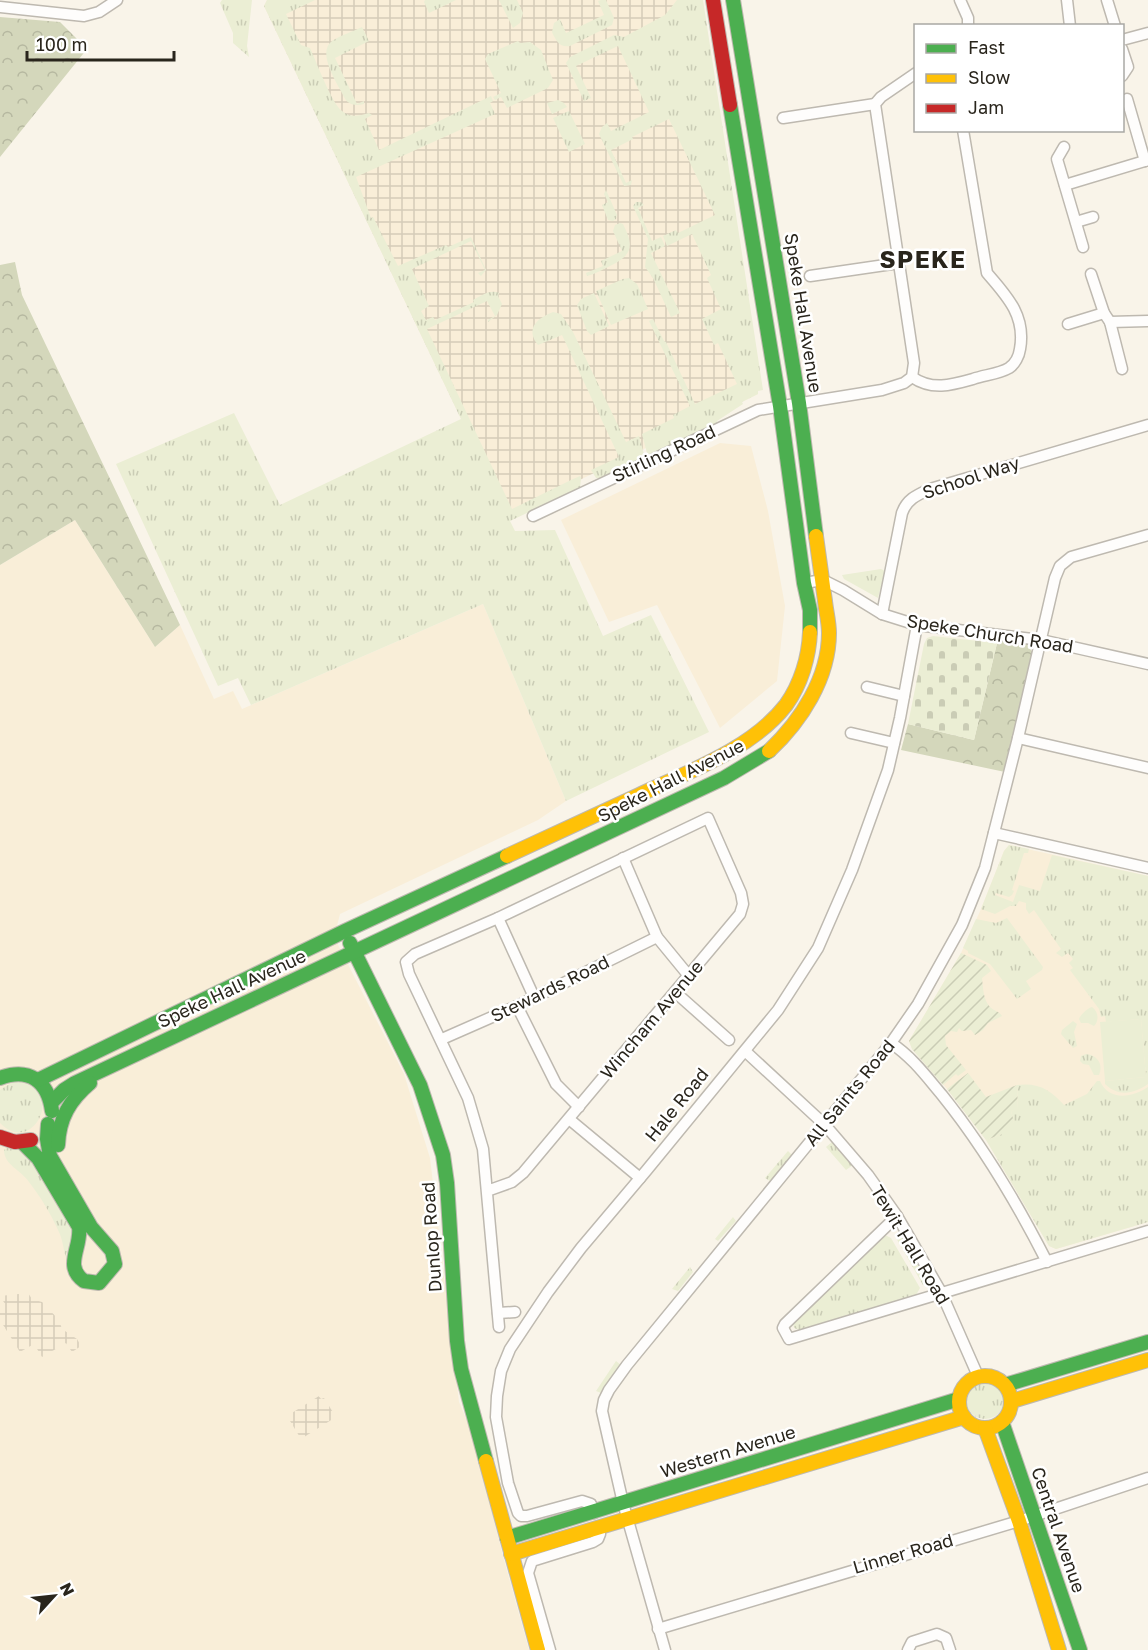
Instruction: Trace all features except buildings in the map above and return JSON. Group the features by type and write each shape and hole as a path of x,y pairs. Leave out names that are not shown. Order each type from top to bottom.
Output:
{"street":[{"path":"0,7 84,16 99,12 117,0"},
{"name":"Speke Hall Avenue","path":"38,1080 345,931 703,765 754,735 779,712 790,697 801,675 810,635 810,610 804,583 780,406 713,0"},
{"name":"Speke Hall Avenue","path":"52,1102 75,1083 724,778 768,752 797,723 819,682 827,655 829,633 799,403 733,0"},
{"path":"960,0 968,18 968,24"},
{"path":"1067,0 1070,24"},
{"path":"1107,0 1114,24"},
{"path":"1124,39 1148,33"},
{"path":"1124,56 1128,67 1124,77"},
{"path":"783,118 875,105 914,74"},
{"path":"875,105 914,363 912,377 922,384 935,386 953,385 1008,368 1020,354 1023,334 1019,318 987,273 963,132"},
{"path":"1065,185 1147,161 1126,105"},
{"path":"1064,147 1057,159 1083,247"},
{"path":"1076,222 1093,217"},
{"path":"810,276 899,262"},
{"path":"1091,274 1107,317 1120,364 1131,355"},
{"path":"1068,324 1107,317 1148,321"},
{"name":"Stirling Road","path":"533,516 758,410 892,388 912,377"},
{"name":"School Way","path":"882,614 902,513 905,505 912,498 930,489 1148,425"},
{"name":"All Saints Road","path":"665,1650 623,1503 602,1411 604,1400 635,1356 891,1043 918,1004 962,925 985,868 1055,578 1060,566 1071,558 1148,535"},
{"path":"804,583 823,580"},
{"name":"Speke Church Road","path":"823,580 882,614 917,625 1041,640 1148,664"},
{"name":"Hale Road","path":"594,1513 591,1504 582,1501 527,1516 521,1516 518,1513 501,1447 496,1417 501,1371 510,1349 548,1292 581,1248 778,1010 818,948 877,804 894,743 917,625"},
{"path":"867,687 904,696"},
{"path":"703,765 727,763 773,731 785,735"},
{"path":"851,733 894,743"},
{"path":"1018,738 1148,768"},
{"name":"Wincham Avenue","path":"487,1191 512,1182 523,1173 740,914 743,904 741,893 708,818 623,858"},
{"path":"994,833 1148,868"},
{"path":"499,1327 483,1149 477,1125 468,1098 406,962 415,954 498,918 623,858 657,937 688,976"},
{"path":"498,918 534,997"},
{"name":"Dunlop Road","path":"345,931 420,1085 443,1155 461,1369 511,1554"},
{"name":"Stewards Road","path":"442,1039 517,1006 657,937"},
{"path":"675,992 729,1040"},
{"path":"517,1006 556,1084 579,1107"},
{"path":"891,1043 906,1053 972,1132 1025,1219 1047,1262"},
{"name":"Tewit Hall Road","path":"745,1051 825,1125 868,1175 897,1216 941,1292 978,1376"},
{"path":"72,1196 59,1150 61,1120 74,1097 84,1088 131,1057"},
{"path":"0,1078 19,1073 29,1075 48,1090 52,1102 52,1113 42,1133 22,1142 0,1137"},
{"path":"569,1119 640,1178"},
{"path":"22,1142 38,1158 79,1227 81,1235 79,1246 73,1259 76,1273 86,1283 99,1283 115,1264 112,1251 91,1227 50,1156 48,1124"},
{"path":"897,1216 785,1324 783,1328 789,1339 1148,1231"},
{"path":"498,1313 515,1312"},
{"path":"1005,1385 1148,1342"},
{"path":"1012,1401 1148,1360"},
{"path":"978,1376 993,1377 1005,1385 1010,1392 1011,1409 1002,1422 991,1428 969,1423 964,1417 959,1399 965,1385 978,1376"},
{"name":"Western Avenue","path":"507,1538 959,1399"},
{"name":"Western Avenue","path":"511,1554 964,1417"},
{"name":"Central Avenue","path":"1002,1422 1080,1650"},
{"name":"Central Avenue","path":"985,1428 1019,1521 1059,1650"},
{"name":"Linner Road","path":"658,1629 1019,1521 1148,1478"},
{"path":"538,1650 528,1573 532,1561 592,1542 600,1534 598,1527"},
{"path":"511,1554 550,1650"},
{"path":"908,1650 912,1642 937,1634 946,1638 950,1650"}],"shaded area":[{"path":"267,0 698,0 758,394 507,515 264,6"},
{"path":"720,443 751,446 768,511 785,606 777,681 720,728 657,605 609,622 561,520"},
{"path":"75,520 155,647 180,625 214,699 233,691 242,709 483,604 566,801 538,820 340,914 334,937 404,1074 430,1158 459,1402 472,1433 529,1650 0,1650 0,565"},
{"path":"1009,845 1148,876 1148,1222 1056,1249 1049,1246 986,1140 947,1089 912,1049 909,1041 961,953 1004,851"},
{"path":"28,1293 32,1299 42,1302 59,1320 62,1329 77,1339 81,1346 72,1352 66,1343 42,1357 34,1344 20,1352 0,1320 0,1307 5,1304 0,1296"},
{"path":"319,1396 321,1399 324,1398 336,1417 301,1439 287,1416"}],"green space":[{"path":"222,0 252,0 247,46 249,57 233,43 233,33 220,3"},
{"path":"267,0 315,0 286,14 301,45 310,48 338,107 351,116 369,113 372,115 365,119 379,150 491,96 493,101 490,103 495,114 356,177 371,218 373,217 398,266 471,237 486,270 481,276 478,273 485,270 471,241 412,269 429,306 421,311 426,320 433,317 435,320 474,302 473,300 482,295 496,292 499,293 502,304 497,315 488,322 495,316 487,301 427,329 512,509 571,480 580,476 581,478 580,488 510,521 515,531 555,530 603,636 651,615 709,732 566,801 483,604 251,705 238,678 218,686 116,464 234,413 280,505 461,419 264,6"},
{"path":"425,0 456,0 429,13"},
{"path":"499,0 517,0 523,13 520,23 513,28"},
{"path":"606,0 614,18 612,25 570,46 559,43 552,32 554,23 560,19 566,33 604,15 598,1"},
{"path":"677,0 703,0 763,390 742,402 743,404 717,421 718,424 648,457 642,434 674,418 673,415 690,406 649,321 653,319 666,342 695,404 737,384 718,343 714,345 702,319 721,309 707,278 711,275 692,234 667,246 663,236 676,230 678,233 715,215 669,119 611,150 626,183 632,180 631,185 624,186 599,134 607,123 611,131 649,112 618,46 576,66 591,98 584,101 566,63 570,57 614,35 624,37 665,15"},
{"path":"0,17 60,22 87,49 0,157"},
{"path":"362,27 369,41 335,58 357,104 364,101 364,104 355,105 344,97 330,69 326,53 332,41"},
{"path":"518,41 520,43 530,42 541,50 553,80 548,88 507,108 501,97 495,100 493,97 501,93 485,59 488,54"},
{"path":"558,100 567,107 552,114 547,103"},
{"path":"569,111 585,144 569,152 553,118"},
{"path":"606,190 617,215 613,221 608,220 602,205 608,202 604,194"},
{"path":"636,202 644,205 638,208 652,241 661,237 665,246 651,253 680,313 671,317 653,278 645,267 648,239 633,206"},
{"path":"623,224 629,238 627,254 618,262 587,276 586,273 603,266 601,261 622,251 613,231 615,225"},
{"path":"15,262 22,295 180,625 155,647 75,520 0,565 0,265"},
{"path":"629,278 637,284 648,309 611,325 596,291"},
{"path":"594,293 609,326 591,335 587,331 577,305 581,299"},
{"path":"553,312 561,314 573,332 626,442 639,436 645,458 601,478 596,478 591,470 619,457 562,335 538,345 534,339 535,325 542,317"},
{"path":"881,569 885,571 878,598 844,579 842,575"},
{"path":"933,636 997,643 974,740 908,724 924,644 927,638"},
{"path":"998,639 1026,643 1033,653 1005,772 901,750 908,724 974,740"},
{"path":"1009,845 1029,849 1028,853 1024,853 1012,895 1009,897 996,893 995,895 1013,902 1019,885 1040,891 1052,855 1148,876 1148,1084 1143,1087 1126,1093 1115,1091 1105,1084 1105,1081 1146,1077 1141,1019 1106,1022 1105,1016 1101,1017 1099,1009 1070,970 1073,968 1069,963 1073,959 1068,953 1062,957 1056,953 1061,949 1034,910 1029,914 1026,903 1019,901 1016,906 1010,906 995,914 981,909 1004,851"},
{"path":"1007,918 1043,967 1026,981 1031,989 1017,999 990,964 963,948 976,919 996,923"},
{"path":"961,953 987,965 991,971 982,978 985,997 990,1007 1002,1016 988,1023 975,1035 971,1030 962,1031 959,1028 957,1032 951,1031 945,1036 946,1045 966,1070 958,1076 956,1074 943,1085 912,1049 909,1041"},
{"path":"1092,1007 1097,1014 1096,1024 1094,1026 1081,1023 1079,1019 1081,1016"},
{"path":"1141,1019 1146,1077 1105,1081 1100,1022"},
{"path":"1073,1021 1077,1024 1074,1032 1077,1046 1073,1048 1061,1034 1062,1030"},
{"path":"1086,1054 1093,1056 1100,1064 1099,1075 1094,1075 1089,1065 1080,1061 1081,1056"},
{"path":"968,1073 986,1097 1017,1085 1018,1110 1011,1111 1014,1122 1005,1133 986,1140 947,1089"},
{"path":"1097,1081 1100,1081 1109,1092 1122,1096 1148,1087 1148,1222 1056,1249 1049,1246 986,1140 1000,1135 1014,1122 1011,1111 1018,1109 1017,1085 1025,1084 1044,1088 1064,1105 1087,1094"},
{"path":"13,1082 30,1085 40,1093 43,1104 41,1115 25,1132 13,1131 0,1123 0,1090"},
{"path":"832,1142 853,1165 846,1170 826,1147"},
{"path":"7,1148 20,1149 30,1155 73,1231 72,1243 66,1258 61,1237 52,1218 26,1178 7,1160 4,1150"},
{"path":"788,1151 792,1155 770,1181 765,1178"},
{"path":"733,1217 736,1221 718,1241 715,1239"},
{"path":"902,1231 931,1281 923,1285 895,1236"},
{"path":"885,1235 891,1238 920,1288 916,1295 802,1331 794,1328 793,1323 797,1318"},
{"path":"690,1267 693,1272 678,1291 672,1289"},
{"path":"616,1361 621,1365 601,1393 596,1391"},
{"path":"985,1381 992,1382 998,1387 1003,1393 1003,1407 998,1413 992,1418 985,1419 978,1418 972,1413 967,1407 966,1400 967,1393 972,1387 978,1382"}],"traffic: fast":[{"path":"733,0 799,403 816,536"},
{"path":"730,105 780,406 804,583 810,610 810,632"},
{"path":"52,1102 75,1083 724,778 769,751"},
{"path":"38,1080 345,931 507,856"},
{"path":"350,943 420,1085 443,1155 447,1183 457,1341 461,1369 486,1461"},
{"path":"0,1078 20,1074 35,1079 46,1092 52,1111"},
{"path":"58,1145 63,1118 67,1110 90,1083"},
{"path":"22,1142 38,1158 79,1227 74,1263 78,1275 84,1281 99,1283 115,1264 112,1251 91,1227 50,1156 47,1139 48,1124"},
{"path":"1005,1385 1148,1342"},
{"path":"507,1538 959,1399"},
{"path":"1002,1422 1080,1650"}],"traffic: slow":[{"path":"769,751 792,726 811,698 828,650 829,625 816,536"},
{"path":"507,856 698,768 756,734 786,705 796,688 806,661 810,632"},
{"path":"1012,1401 1148,1360"},
{"path":"980,1376 990,1376 999,1380 1007,1388 1011,1402 1007,1416 999,1424 990,1428 980,1428 971,1424 963,1416 959,1407 959,1397 963,1388 971,1380 980,1376"},
{"path":"511,1554 964,1417"},
{"path":"985,1428 1019,1521 1059,1650"},
{"path":"486,1461 538,1650"}],"traffic: jam":[{"path":"713,0 730,105"},
{"path":"0,1137 15,1142 31,1140"}],"district":[{"name":"SPEKE","path":"923,260"}]}
